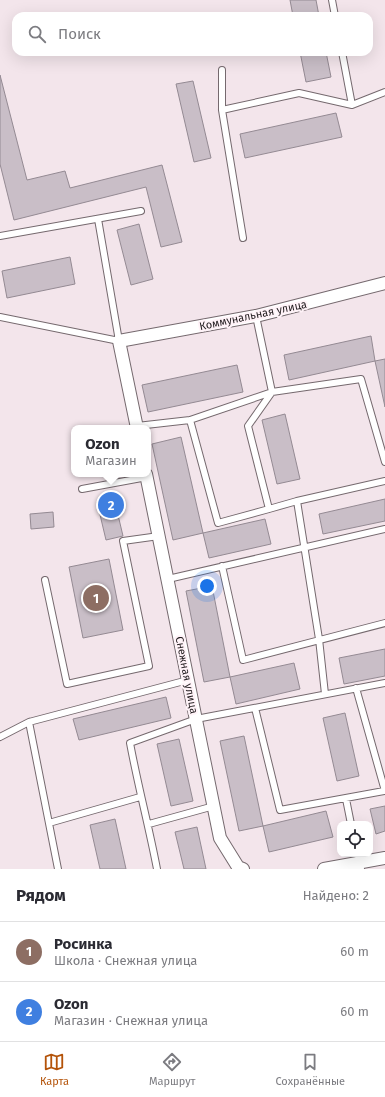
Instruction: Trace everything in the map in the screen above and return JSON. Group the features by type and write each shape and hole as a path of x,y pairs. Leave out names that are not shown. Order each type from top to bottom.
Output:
{"street":[{"name":"Коммунальная улица","path":"119,341 256,316 385,283"},
{"path":"119,341 137,425"},
{"name":"Снежная улица","path":"147,477 220,838 238,867 243,869"},
{"path":"324,869 385,858"}],"lane":[{"path":"332,0 334,12"},
{"path":"343,56 352,105"},
{"path":"222,70 222,110 243,238"},
{"path":"222,110 299,93 352,105 385,92"},
{"path":"0,236 141,211"},
{"path":"0,317 119,341 98,219"},
{"path":"256,316 272,392 248,426 269,509"},
{"path":"151,425 190,420 272,392 361,379 385,462"},
{"path":"190,420 218,523 296,501 385,481"},
{"path":"82,489 142,477"},
{"path":"296,501 319,639 325,694"},
{"path":"168,579 385,529"},
{"path":"45,580 67,684 149,666 123,541 159,536"},
{"path":"222,566 243,660 385,623"},
{"path":"0,737 29,722 188,680"},
{"path":"157,869 149,824 140,797 130,743 196,719 385,683"},
{"path":"255,708 280,810 385,791 356,688"},
{"path":"29,722 58,869"},
{"path":"49,823 140,797"},
{"path":"346,799 350,821"},
{"path":"149,824 214,806"}],"building":[{"path":"290,0 316,0 318,12 292,12"},
{"path":"301,56 327,56 331,77 306,82"},
{"path":"0,75 27,180 65,171 70,188 162,165 182,242 161,247 146,187 14,220 0,164"},
{"path":"193,81 211,158 194,162 176,84"},
{"path":"336,113 342,137 245,158 240,134"},
{"path":"139,224 153,279 131,285 117,230"},
{"path":"70,257 75,284 7,298 2,271"},
{"path":"371,336 375,361 289,380 284,355"},
{"path":"385,359 385,407 375,361"},
{"path":"237,365 243,392 148,412 142,385"},
{"path":"285,414 300,479 277,484 262,420"},
{"path":"181,437 203,533 173,540 152,444"},
{"path":"114,498 123,536 106,540 97,502"},
{"path":"385,499 385,521 323,534 319,514"},
{"path":"53,512 54,527 31,529 30,514"},
{"path":"265,519 271,544 209,558 203,533"},
{"path":"109,559 123,630 83,638 69,567"},
{"path":"212,586 230,677 204,682 186,591"},
{"path":"385,649 385,676 344,684 339,658"},
{"path":"294,663 300,689 236,704 230,677"},
{"path":"166,697 171,718 79,740 73,719"},
{"path":"345,713 359,776 337,781 323,718"},
{"path":"244,736 263,826 239,831 220,741"},
{"path":"179,739 193,801 171,806 157,744"},
{"path":"385,806 385,831 376,834 370,809"},
{"path":"326,811 333,837 269,852 263,826"},
{"path":"115,819 126,869 100,869 90,825"},
{"path":"197,827 206,869 184,869 175,832"}],"place":[{"name":"Ozon","path":"111,505"},
{"name":"Росинка","path":"96,598"}]}
